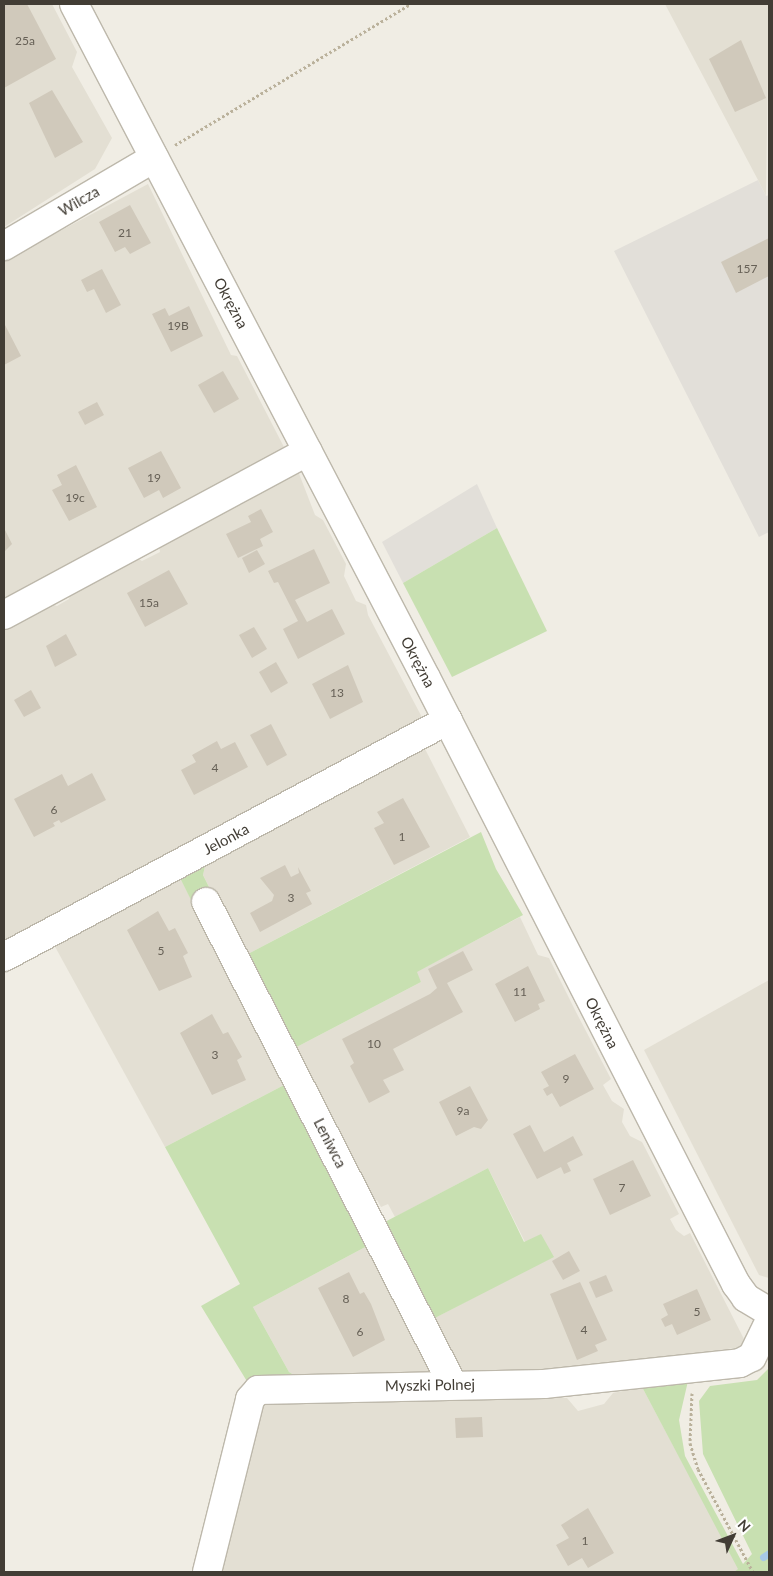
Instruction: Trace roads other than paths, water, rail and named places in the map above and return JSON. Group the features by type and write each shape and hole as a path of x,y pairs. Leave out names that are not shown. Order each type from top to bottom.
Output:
{"street":[{"name":"Okrężna","path":"74,4 448,720 736,1284 746,1298 769,1312"},
{"name":"Wilcza","path":"4,246 154,158"},
{"path":"4,615 308,451"},
{"name":"Jelonka","path":"4,958 448,720"},
{"name":"Leniwca","path":"206,902 453,1385"},
{"name":"Myszki Polnej","path":"207,1572 254,1393 262,1388 581,1381 747,1361 769,1322"}],"waterway":[{"path":"763,1557 769,1553"}]}
